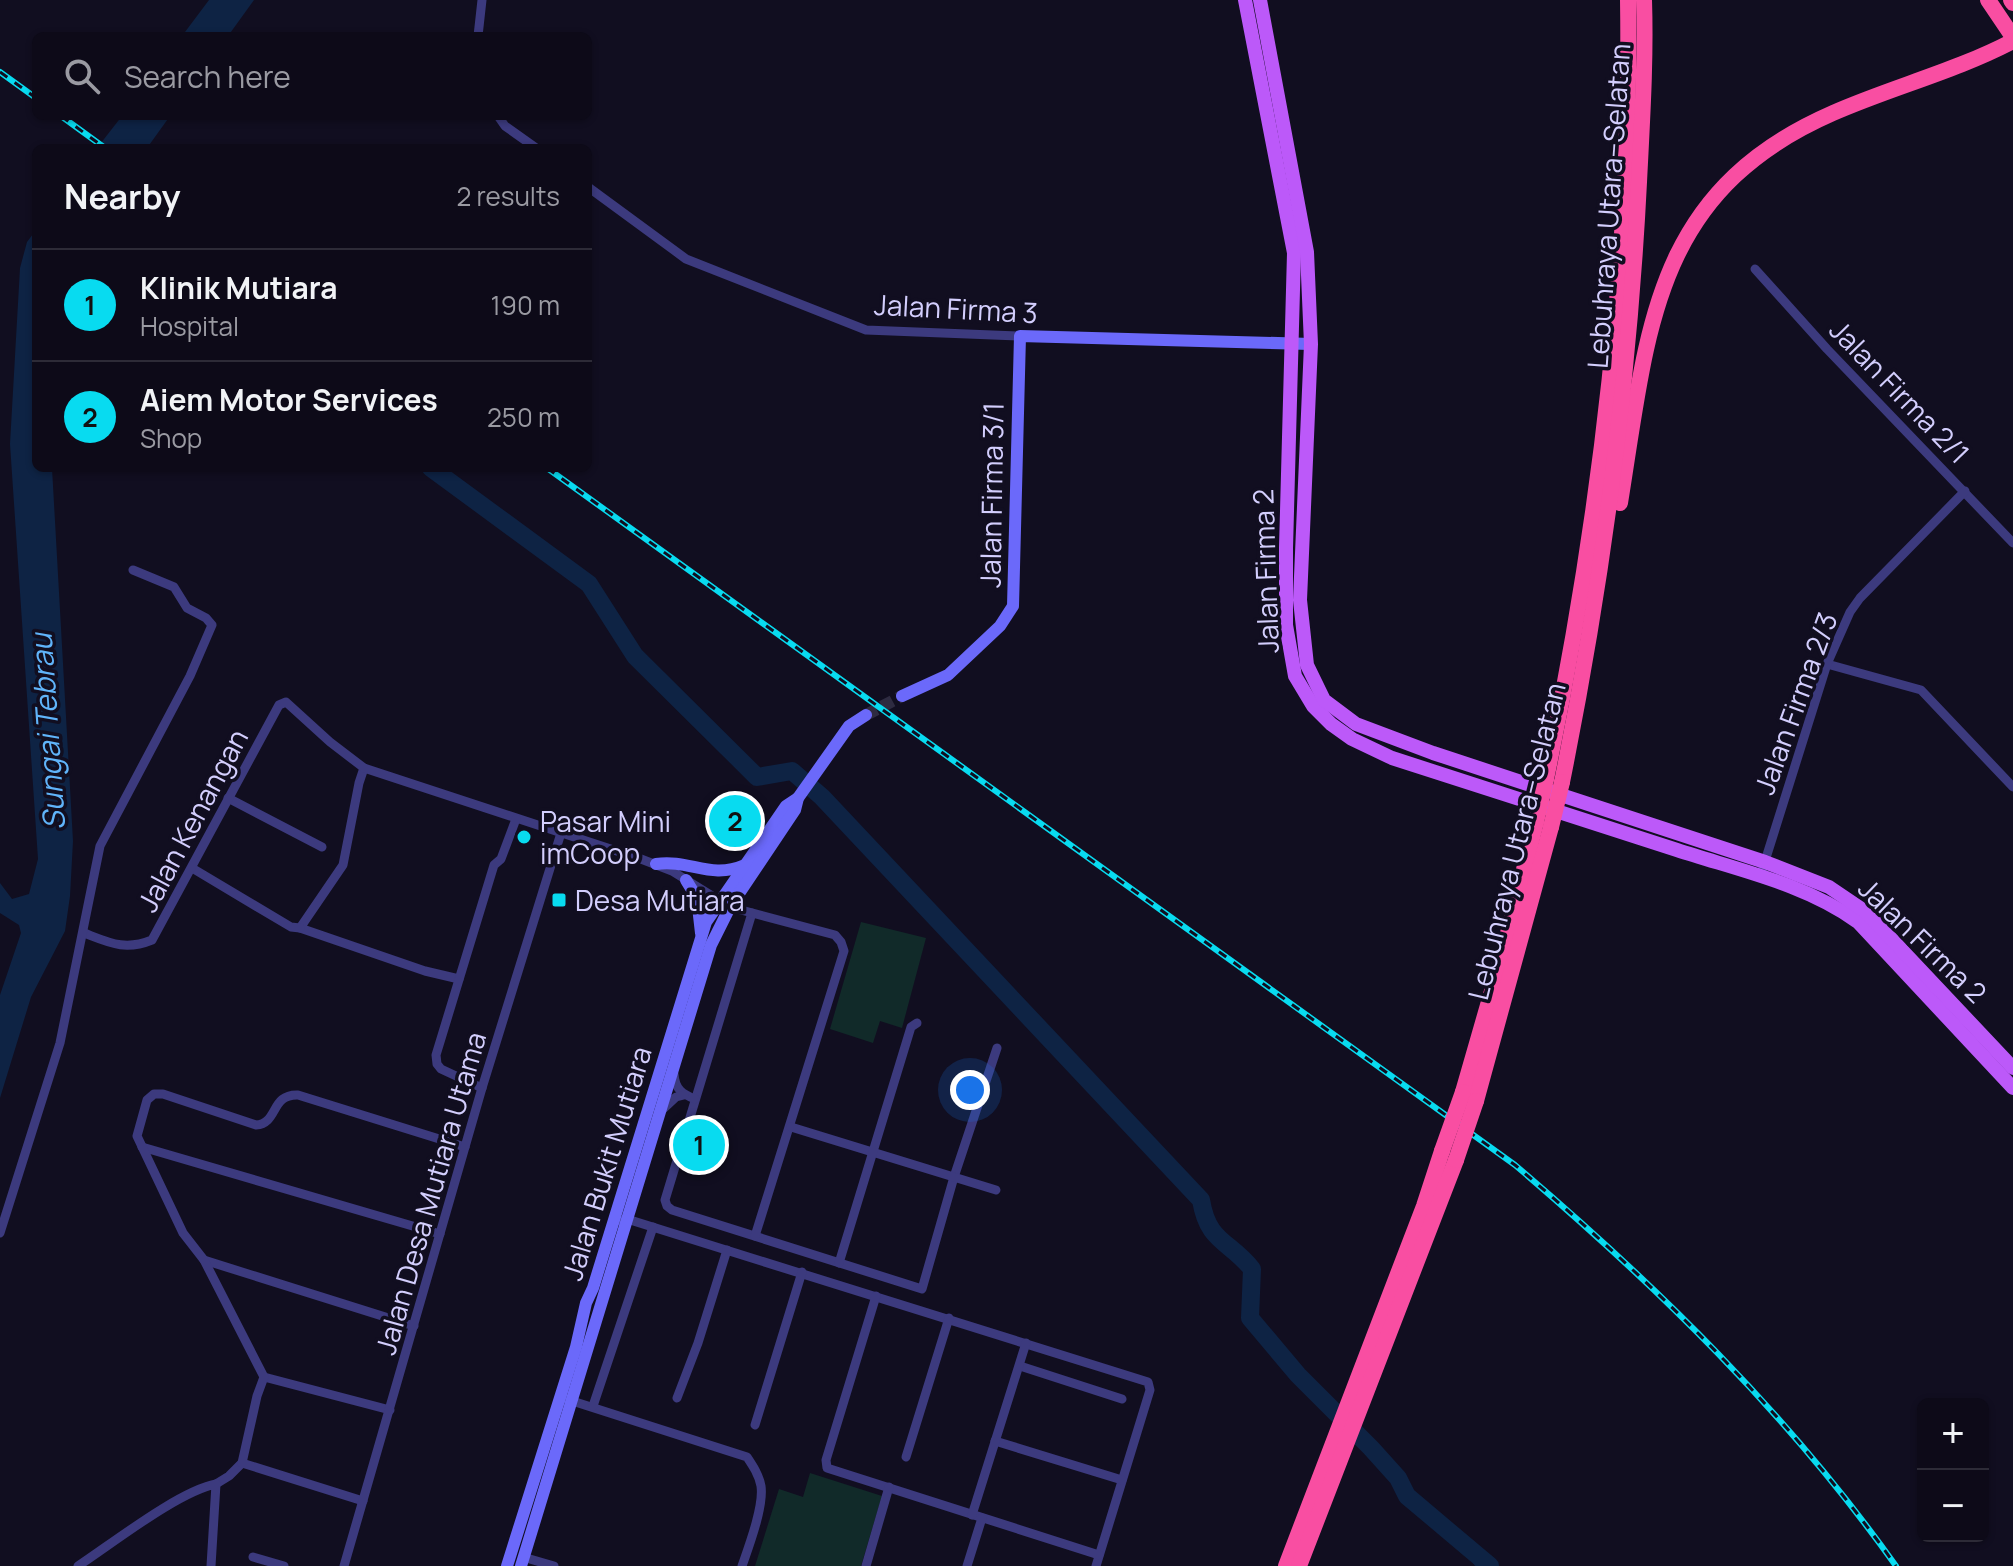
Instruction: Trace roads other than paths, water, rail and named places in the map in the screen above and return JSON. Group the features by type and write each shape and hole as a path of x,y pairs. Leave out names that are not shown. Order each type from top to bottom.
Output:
{"highway":[{"name":"Lebuhraya Utara–Selatan","path":"1554,780 1612,356 1628,130 1628,0"},
{"name":"Lebuhraya Utara–Selatan","path":"1299,1566 1341,1441 1469,1096 1503,953 1544,824 1592,614 1627,353 1637,212 1644,0"},
{"path":"1592,614 1605,594 1630,438 1660,291 1694,222 1732,176 1760,151 1792,132 1834,112 1986,54 2013,39 1988,0"},
{"name":"Lebuhraya Utara–Selatan","path":"1286,1566 1341,1441"}],"main road":[{"name":"Jalan Firma 2","path":"1245,0 1294,253 1286,625 1295,676 1313,706 1352,739 1392,758 1829,887 1866,912 2013,1068"},
{"name":"Jalan Firma 2","path":"1260,0 1307,252 1311,344 1300,600 1307,665 1324,700 1356,724 1763,870 1822,899 1858,922 2013,1088"}],"street":[{"path":"478,32 482,0"},
{"path":"501,120 530,144"},
{"name":"Jalan Firma 3","path":"592,190 686,259 866,330 1311,344"},
{"name":"Jalan Firma 2/1","path":"1755,269 1827,349 2013,543"},
{"name":"Jalan Firma 3/1","path":"902,696 948,675 1000,626 1013,606 1020,336"},
{"name":"Jalan Firma 2/3","path":"1763,870 1794,762 1827,664 1850,612 1965,491"},
{"path":"0,1233 60,1043 100,846 190,676 211,628 211,622 185,605 174,587 133,570"},
{"path":"1827,664 1921,690 2013,787"},
{"name":"Jalan Kenangan","path":"84,933 113,944 134,947 152,940 279,705 286,702 364,768"},
{"path":"726,904 795,810 798,798 849,726 866,715"},
{"path":"300,928 343,865 364,768 656,864 726,904 835,935 844,951 755,1236"},
{"path":"228,798 322,847"},
{"name":"Jalan Bukit Mutiara","path":"507,1566 627,1219 726,904 745,865 786,806 798,798"},
{"path":"482,1088 441,1069 436,1055 494,865 501,859 516,819"},
{"name":"Jalan Desa Mutiara Utama","path":"344,1566 482,1088 561,833"},
{"path":"656,864 671,862 719,872 745,865"},
{"path":"192,868 291,927 425,971 459,979"},
{"path":"686,880 697,898 701,936"},
{"name":"Jalan Bukit Mutiara","path":"522,1562 566,1399 586,1303 701,936 706,922 726,904"},
{"path":"752,913 665,1200 672,1210 922,1289 954,1177 997,1048"},
{"path":"839,1263 911,1027 917,1023"},
{"path":"674,1064 675,1082 684,1095 695,1099"},
{"path":"78,1566 179,1500 229,1476 242,1463 264,1377 204,1260 183,1233 137,1136 147,1100 154,1094 163,1094 256,1125 264,1124 269,1119 280,1100 288,1095 298,1095 465,1147"},
{"path":"658,1114 669,1102 684,1095"},
{"path":"791,1127 996,1190"},
{"path":"142,1147 440,1234"},
{"path":"622,1189 621,1203 627,1219"},
{"path":"607,1240 615,1226 627,1219 1148,1382 1150,1390 1096,1566"},
{"path":"593,1406 653,1227"},
{"path":"677,1398 727,1250"},
{"path":"204,1260 414,1326"},
{"path":"755,1425 802,1272"},
{"path":"876,1296 826,1460 827,1468 1099,1555"},
{"path":"906,1457 949,1318"},
{"path":"967,1566 995,1441 1026,1343"},
{"path":"1020,1366 1122,1399"},
{"path":"264,1377 390,1410"},
{"path":"566,1399 747,1457 762,1489 742,1566"},
{"path":"995,1441 1122,1480"},
{"path":"242,1463 363,1501"},
{"path":"211,1566 216,1484"},
{"path":"866,1566 889,1487"},
{"path":"253,1557 284,1566"},
{"path":"522,1562 550,1565"}],"water":[{"path":"209,0 254,0 231,32 185,32"},
{"path":"119,120 167,120 150,144 100,144"},
{"name":"Sungai Tebrau","path":"32,235 32,472 52,472 73,841 65,931 31,997 0,1098 0,995 21,933 19,925 0,913 0,883 12,899 29,894 38,859 10,444 20,268"}],"waterway":[{"path":"436,472 589,584 635,656 757,777 792,771 822,797 1201,1200 1214,1233 1252,1269 1250,1318 1298,1375 1398,1478 1407,1496 1490,1566"},
{"path":"1456,1537 1477,1566"}],"tunnel":[{"path":"866,715 902,696"}],"railway":[{"path":"0,72 32,95"},
{"path":"66,120 100,144"},
{"path":"553,472 1515,1165 1619,1257 1718,1354 1811,1456 1896,1566"}],"place":[{"name":"Aiem Motor Services","path":"735,821"},
{"name":"Pasar Mini imCoop","path":"524,837"},
{"name":"Desa Mutiara","path":"559,900"},
{"name":"Klinik Mutiara","path":"699,1145"}]}
